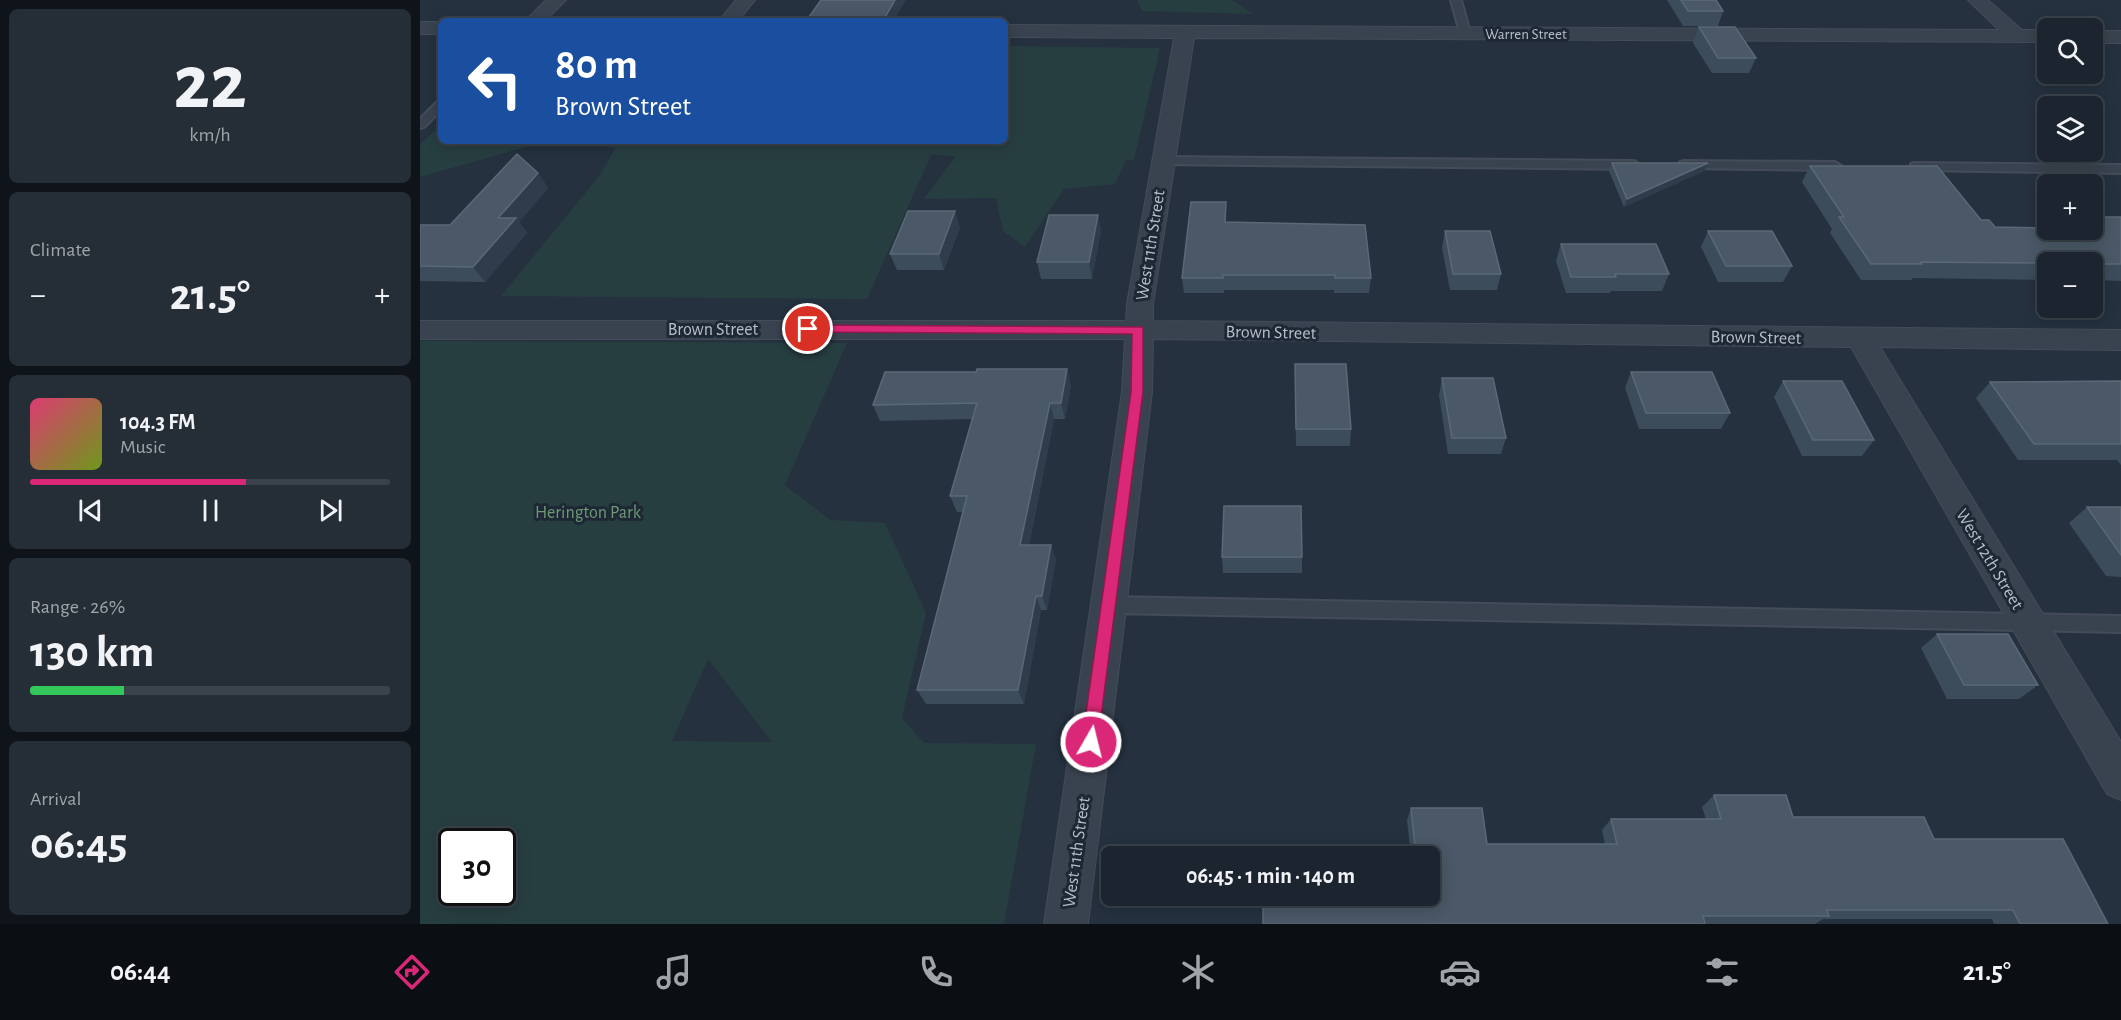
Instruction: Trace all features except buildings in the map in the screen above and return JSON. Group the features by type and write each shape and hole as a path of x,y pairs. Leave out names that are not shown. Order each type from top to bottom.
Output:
{"street":[{"path":"537,18 557,0"},
{"path":"731,18 746,0"},
{"path":"1977,0 2017,36"},
{"path":"420,28 438,28"},
{"name":"Warren Street","path":"1008,31 2037,36"},
{"name":"West 11th Street","path":"1066,924 1137,392 1140,304 1185,32"},
{"path":"2103,37 2121,37"},
{"name":"Brown Street","path":"420,330 1138,330 2121,340"},
{"name":"West 12th Street","path":"1860,338 2121,780"}],"lane":[{"path":"1456,0 1465,33"},
{"path":"420,125 438,107"},
{"path":"1164,161 1642,165"},
{"path":"1666,165 1846,166"},
{"path":"1906,167 2121,169"},
{"path":"1110,605 2121,624"}],"green space":[{"path":"1137,0 1232,0 1253,14 1142,11"},
{"path":"1008,46 1160,48 1134,160 1126,160 1115,184 1064,189 1025,247 1003,231 996,198 924,199 956,156 931,155 867,299 501,296 600,175 615,148 599,144 1008,144"},
{"path":"438,131 438,144 536,144 420,177 420,144 433,132"},
{"name":"Herington Park","path":"420,341 847,343 785,485 830,520 885,523 926,613 902,718 924,743 1036,744 1004,924 420,924","holes":["708,659 772,742 672,741"]}],"route":[{"path":"808,329 1138,330 1137,392 1091,742"}]}
